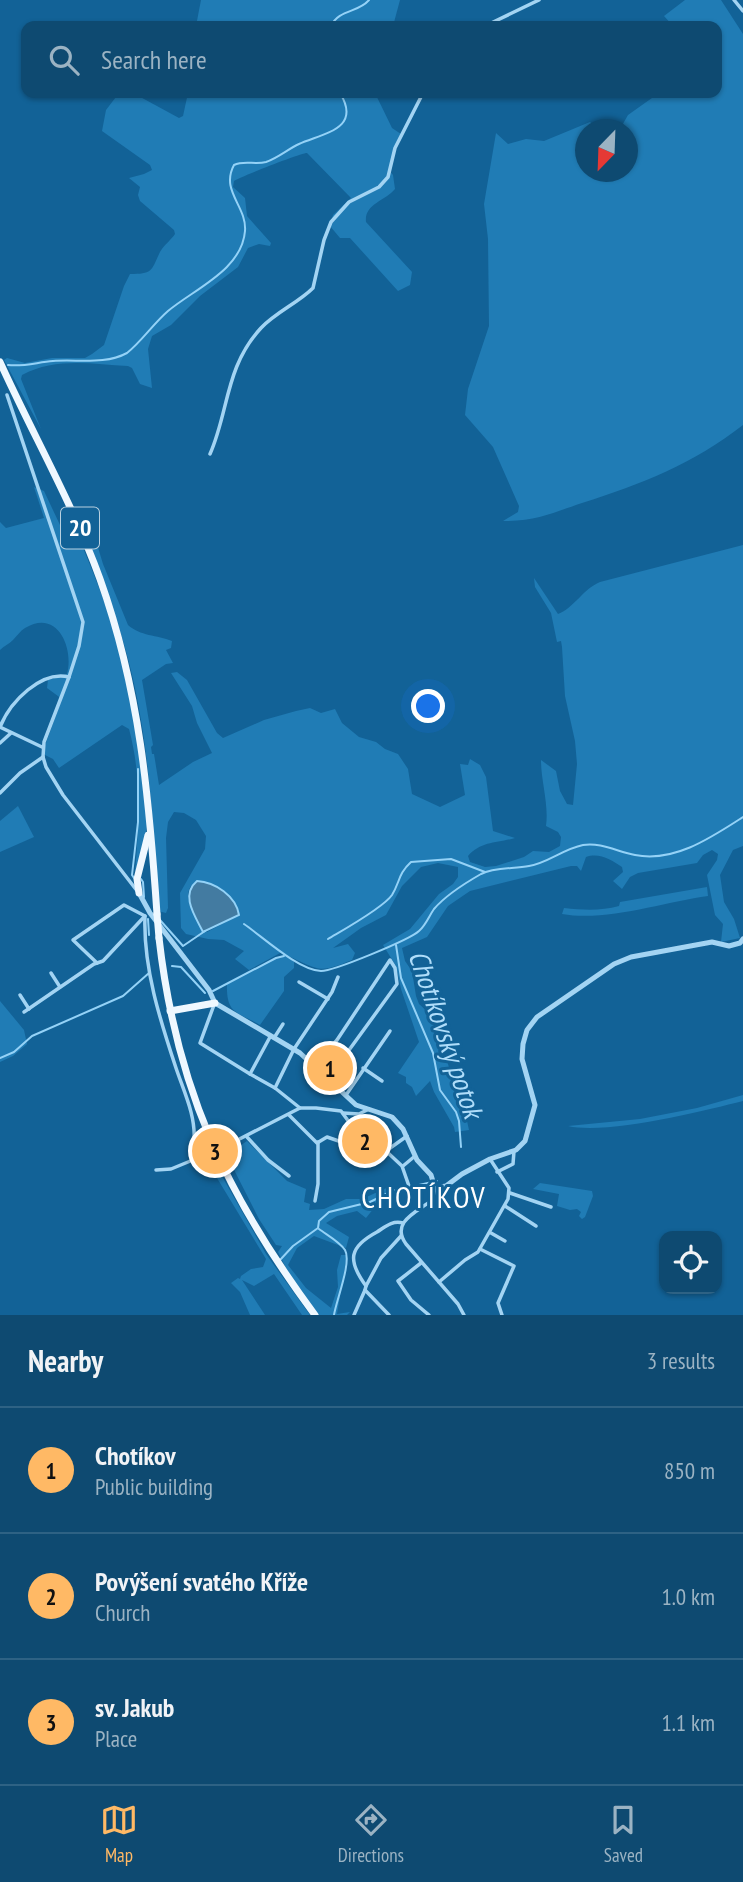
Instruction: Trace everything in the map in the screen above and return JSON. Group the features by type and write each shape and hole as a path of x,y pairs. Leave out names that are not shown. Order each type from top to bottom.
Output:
{"main road":[{"name":"20","path":"0,362 75,518 111,612 137,716 150,817 151,914 159,939 170,1011 190,1087 221,1164 257,1232 314,1315"},
{"path":"139,893 137,879 147,842 150,817"},
{"path":"170,1011 215,1003"}],"street":[{"path":"495,21 539,0"},
{"path":"734,0 743,11"},
{"path":"210,454 228,388 247,349 269,320 313,288 331,222 349,202 379,187 388,177 395,148 420,98"},
{"path":"7,395 82,616 82,637 43,747 43,757 51,776 139,893 151,914 209,990 215,1003 294,1049 316,1066 356,1105 389,1115 407,1136 415,1156 434,1183 446,1186 490,1159 514,1151 525,1141 535,1100 522,1059 527,1030 537,1017 614,964 631,957 712,942 729,946 740,943 743,939"},
{"path":"43,747 0,727 12,704 41,682 50,676 69,677"},
{"path":"0,743 11,733"},
{"path":"0,793 20,773 43,757"},
{"path":"97,963 74,940 124,905 151,914"},
{"path":"24,1012 103,961 151,914"},
{"path":"151,914 146,942 152,979 166,1037 191,1110 194,1141"},
{"path":"316,1066 337,1040 390,960 395,968 397,984 327,1077"},
{"path":"51,973 60,987"},
{"path":"275,1088 294,1049 328,999 338,977"},
{"path":"299,982 328,999"},
{"path":"20,995 29,1009"},
{"path":"215,1003 200,1040 201,1044 275,1088 300,1108"},
{"path":"250,1074 283,1024"},
{"path":"346,1095 390,1031"},
{"path":"363,1068 382,1081"},
{"path":"224,1147 300,1108 327,1108 359,1114 367,1110"},
{"path":"344,1112 357,1133 386,1150 402,1166 410,1188"},
{"path":"289,1114 318,1142"},
{"path":"356,1147 357,1133"},
{"path":"386,1150 407,1136"},
{"path":"247,1137 268,1160 289,1176"},
{"path":"318,1142 327,1137 367,1150 380,1148"},
{"path":"315,1201 318,1184 318,1142"},
{"path":"497,1172 513,1164 514,1151"},
{"path":"156,1170 171,1168 205,1155"},
{"path":"402,1166 415,1156"},
{"path":"490,1159 510,1193 551,1207"},
{"path":"389,1315 365,1288 353,1261 355,1248 366,1237 393,1222 402,1223 432,1200 434,1183"},
{"path":"439,1282 480,1249 491,1233 510,1193"},
{"path":"505,1206 536,1226"},
{"path":"354,1315 381,1258 401,1237 402,1223"},
{"path":"491,1233 505,1241"},
{"path":"401,1237 458,1304 464,1315"},
{"path":"480,1249 514,1266 498,1303 502,1315"},
{"path":"421,1262 398,1282 422,1313 429,1315"}],"shaded area":[{"path":"201,0 400,0 394,21 197,21"},
{"path":"685,0 721,0 743,34 743,425 686,462 646,480 544,516 503,521 518,512 519,506 493,447 465,415 468,389 489,326 488,239 484,204 496,133 508,144 526,139 544,141 575,128 575,182 638,182 638,119 626,119 628,115 652,98 722,98 722,21 668,21 664,16"},
{"path":"115,98 142,98 179,118 183,116 187,98 377,98 392,128 401,134 389,170 393,175 395,189 368,211 366,222 412,272 410,285 398,291 350,238 340,238 330,226 333,215 351,198 307,153 269,166 234,181 233,187 245,198 247,216 271,243 270,246 259,244 248,248 238,267 200,296 171,325 152,336 148,349 152,388 140,384 132,368 128,366 74,363 35,369 22,375 21,379 41,429 4,360 7,358 25,363 52,358 85,358 92,354 104,345 130,274 150,270 162,249 175,234 174,230 140,201 140,187 129,178 152,170 150,165 102,131 106,110"},
{"path":"34,487 44,491 60,525 71,520 99,587 122,656 135,718 147,821 146,835 135,873 138,783 129,729 122,725 59,768 53,759 45,755 44,748 62,699 47,688 48,680 67,674 69,664 61,634 55,627 37,623 23,629 0,650 0,522 6,528 44,518"},
{"path":"81,520 90,521 103,564 128,625 143,633 172,641 171,648 166,650 173,663 166,664 142,680 159,785 193,762 212,753 192,706 171,673 177,672 187,680 217,733 223,738 264,720 296,711 310,708 321,713 335,709 342,723 359,737 376,742 398,754 408,769 412,794 440,807 465,795 460,764 468,765 470,759 480,765 486,777 493,831 515,838 484,845 468,856 470,862 485,867 524,857 533,851 549,852 560,846 561,837 558,832 546,826 541,760 556,771 560,791 567,804 573,805 577,764 565,696 561,641 557,642 551,613 535,587 534,578 558,614 600,582 743,545 743,846 733,850 720,875 724,902 734,919 740,938 721,942 723,924 715,915 707,875 717,860 718,854 712,850 703,855 697,863 638,873 630,877 622,889 613,881 623,872 622,867 596,855 586,857 581,871 577,866 571,866 470,891 448,906 427,937 402,948 405,961 412,971 419,1004 429,1013 444,1040 444,1051 459,1100 469,1110 465,1112 469,1130 455,1132 430,1081 416,1096 412,1087 406,1083 406,1077 398,1073 419,1042 396,966 383,945 410,929 439,894 453,884 458,877 458,867 438,863 421,867 402,886 386,915 361,928 333,948 348,944 355,953 352,960 325,969 288,956 294,962 294,968 284,977 284,991 260,1025 234,1011 228,1001 227,984 275,958 287,955 282,952 249,970 235,959 244,951 224,940 186,934 181,928 180,893 205,849 206,836 196,820 184,813 174,812 168,822 168,908 166,913 158,911 149,781 138,703 121,634 79,525","holes":["197,881 229,896 239,915 207,932 193,913 188,895 193,884"]},
{"path":"18,806 34,837 0,852 0,821"},
{"path":"197,881 224,891 234,902 239,915 203,932 189,899 192,887"},
{"path":"707,887 708,896 635,910 579,916 562,914 564,908 605,909 619,906 620,902"},
{"path":"0,1001 24,1030 27,1044 13,1056 0,1062"},
{"path":"743,1095 743,1101 655,1121 606,1127 568,1126 640,1119 697,1108"},
{"path":"247,1141 287,1181 306,1189 304,1202 310,1204 309,1210 324,1209 346,1199 362,1199 391,1186 392,1193 382,1198 366,1218 357,1211 337,1216 326,1223 349,1237 346,1248 314,1236 297,1248 288,1265 306,1288 331,1308 338,1287 337,1270 341,1255 347,1255 337,1314 350,1312 347,1315 318,1315 287,1270 278,1252 282,1246 276,1245 259,1219 227,1156"},
{"path":"219,1171 266,1254 310,1315 302,1315 274,1274 254,1286 242,1280 265,1315 250,1315 240,1292 231,1283 251,1269 263,1267 266,1259 215,1175"},
{"path":"540,1183 592,1191 593,1196 585,1217 582,1219 579,1216 581,1212 577,1209 557,1206 559,1194 533,1189"}],"waterway":[{"path":"334,21 369,0"},
{"path":"8,365 110,359 127,353 168,311 226,268 242,245 245,222 230,183 234,165 266,162 299,144 329,133 343,122 346,115 342,98"},
{"path":"134,878 132,875 138,822 138,769"},
{"name":"Chotíkovský potok","path":"244,924 302,965 321,971 329,970 412,935 421,929 444,899 486,872 536,864 590,844 635,855 664,855 692,846 743,817"},
{"path":"328,939 387,900 411,862 451,859 485,872"},
{"path":"141,879 144,897"},
{"path":"148,919 149,935"},
{"path":"160,920 183,946 205,931"},
{"name":"Chotíkovský potok","path":"396,945 401,978 433,1053 440,1090 456,1112 459,1121 461,1147"},
{"path":"213,991 284,956"},
{"path":"172,966 181,967 205,993"},
{"path":"0,1058 14,1052 32,1036 123,996 149,973"},
{"name":"Chotíkovský potok","path":"280,1260 293,1246 318,1228 319,1221 329,1212 370,1202 392,1191 437,1181"},
{"path":"319,1229 340,1244 347,1256 334,1315"}],"place":[{"name":"Chotíkov","path":"330,1068"},
{"name":"Povýšení svatého Kříže","path":"365,1141"},
{"name":"sv. Jakub","path":"215,1151"}],"district":[{"name":"CHOTÍKOV","path":"424,1198"}]}
